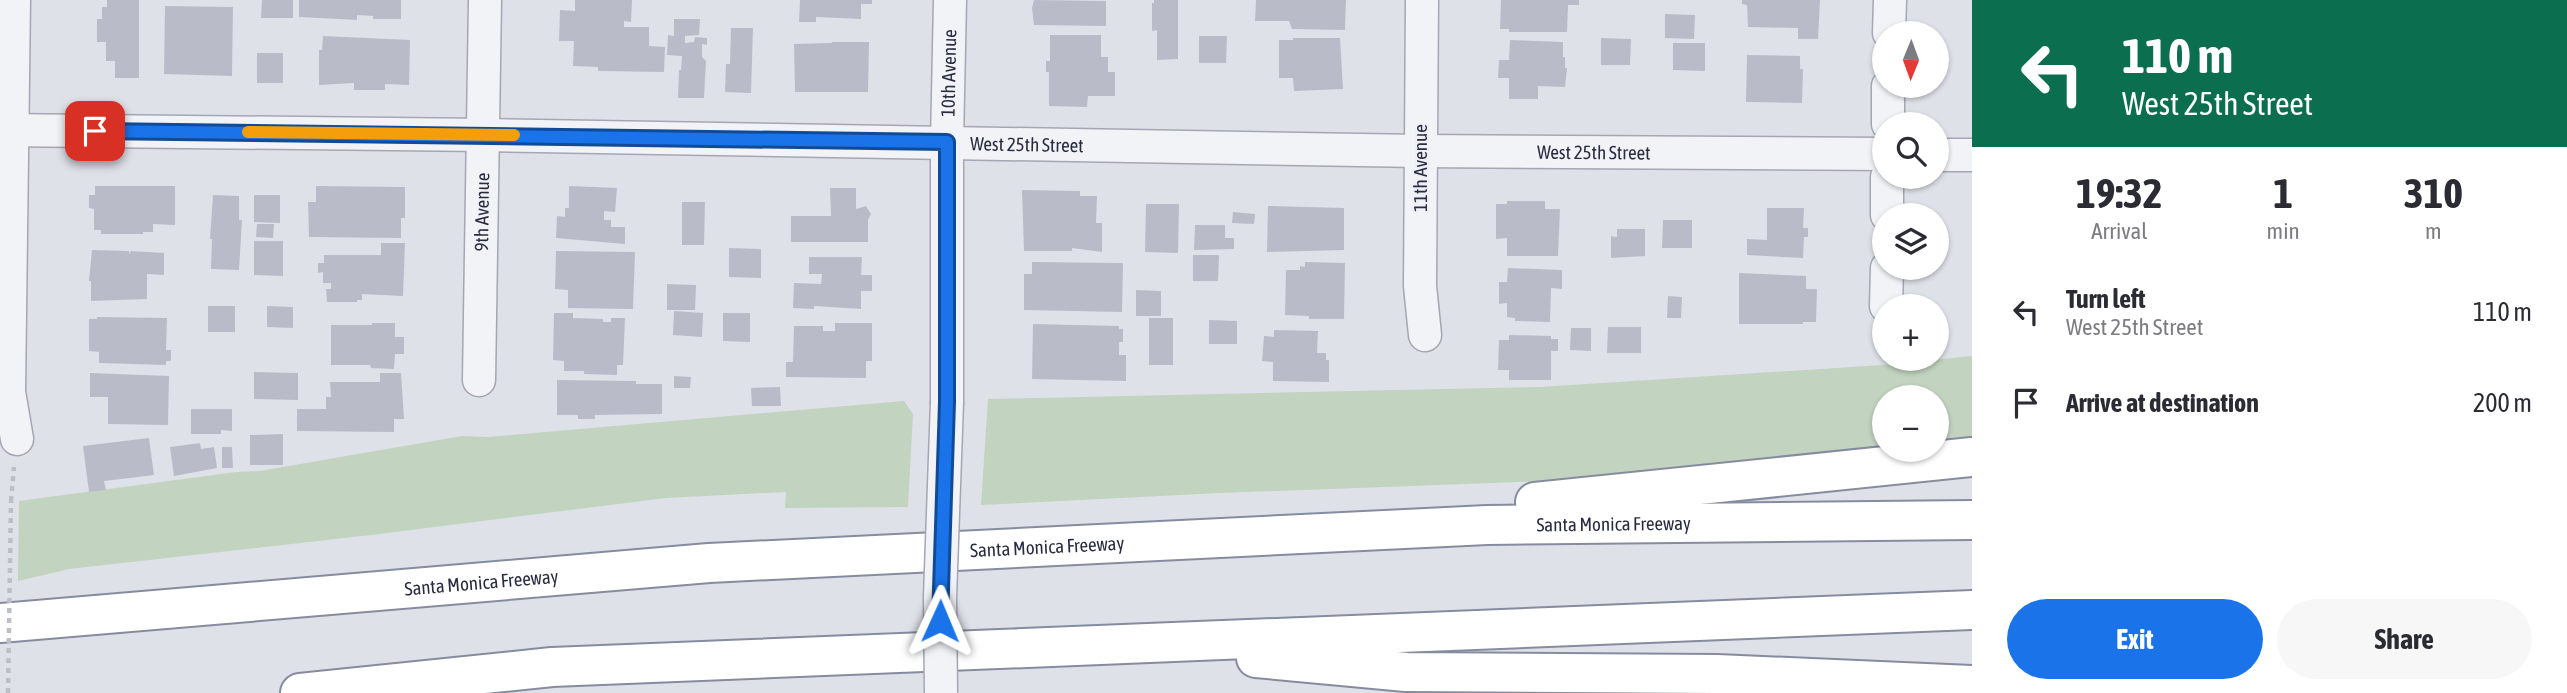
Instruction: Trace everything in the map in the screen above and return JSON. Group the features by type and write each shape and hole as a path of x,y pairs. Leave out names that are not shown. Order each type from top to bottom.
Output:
{"highway":[{"path":"1163,541 1972,457"},
{"name":"Santa Monica Freeway","path":"0,623 709,563 1488,525 1972,520"},
{"path":"300,693 552,667 1972,610"},
{"path":"1100,645 1406,672 1717,674 1972,685"}],"street":[{"path":"14,0 6,130 9,392 17,439"},
{"name":"9th Avenue","path":"479,380 485,0"},
{"name":"10th Avenue","path":"941,693 940,597 947,402 950,0"},
{"name":"11th Avenue","path":"1422,0 1420,286 1425,335"},
{"path":"1889,21 1890,0"},
{"name":"West 25th Street","path":"6,130 1420,151 1872,154"},
{"path":"1949,155 1972,155"}],"path":[{"path":"8,693 11,501"}],"green space":[{"path":"1972,356 1972,441 1949,444 1949,385 1872,385 1872,451 1571,480 981,505 988,399 1540,387 1872,366 1872,371 1949,371 1949,358"},
{"path":"904,401 913,414 908,507 785,508 786,492 666,498 69,569 18,581 19,501 260,471 462,436 487,437"}],"building":[{"path":"107,0 139,0 139,78 115,78 115,61 106,61 106,42 97,42 97,19 102,19 102,7 107,7"},
{"path":"262,0 293,0 293,18 261,18"},
{"path":"299,0 401,0 401,19 373,19 373,16 357,15 357,20 299,17"},
{"path":"575,0 632,0 631,22 624,21 624,27 649,27 649,46 665,47 664,72 598,71 598,67 573,66 574,41 559,41 560,10 575,11"},
{"path":"800,0 872,0 872,4 861,4 861,19 816,17 816,22 799,22"},
{"path":"1034,0 1106,1 1106,26 1034,25"},
{"path":"1154,0 1178,0 1178,59 1157,60 1157,30 1152,31"},
{"path":"1256,0 1346,0 1345,30 1292,29 1289,21 1255,21"},
{"path":"1501,0 1579,0 1579,5 1568,5 1567,32 1509,32 1509,29 1500,29"},
{"path":"1742,0 1820,0 1818,39 1798,39 1798,28 1748,27 1747,5 1742,4"},
{"path":"165,6 233,7 232,76 164,74"},
{"path":"1665,14 1695,15 1694,39 1665,38"},
{"path":"674,19 700,19 699,35 685,36 685,43 694,42 695,37 707,38 707,45 702,44 702,57 706,61 704,98 678,98 682,56 667,55 668,35 674,36"},
{"path":"731,28 753,28 751,93 725,92 726,64 730,64"},
{"path":"1050,35 1101,35 1101,57 1108,57 1108,72 1115,72 1115,96 1088,96 1087,107 1049,106 1049,72 1046,72 1046,61 1050,61"},
{"path":"323,36 410,40 409,85 385,84 385,90 354,90 354,83 319,85 319,50 322,50"},
{"path":"1199,36 1227,36 1226,63 1199,63"},
{"path":"1340,38 1343,89 1294,91 1293,78 1279,78 1279,40"},
{"path":"1601,38 1631,39 1630,65 1601,65"},
{"path":"1510,40 1563,42 1563,57 1567,68 1565,87 1538,86 1538,99 1509,99 1509,78 1498,78 1499,60 1509,60"},
{"path":"869,42 868,92 795,92 794,44"},
{"path":"1673,43 1705,43 1705,71 1673,70"},
{"path":"257,53 283,53 283,83 257,83"},
{"path":"1747,55 1800,56 1800,69 1803,69 1802,103 1746,102"},
{"path":"95,186 175,186 175,225 153,224 153,232 143,234 101,234 101,230 94,230 94,209 89,208 89,195 95,195"},
{"path":"316,186 405,187 405,218 401,218 401,238 309,237 308,202 316,202"},
{"path":"569,186 617,188 615,212 604,211 604,220 611,220 611,227 625,227 625,244 556,238 557,216 565,217 565,208 569,208"},
{"path":"830,188 856,188 856,209 866,206 871,214 868,220 868,242 791,242 791,216 831,216"},
{"path":"1022,190 1080,191 1080,196 1097,196 1096,223 1102,223 1102,252 1072,248 1072,251 1024,251"},
{"path":"213,195 239,196 239,220 242,220 239,270 211,269"},
{"path":"254,195 280,195 280,223 254,222"},
{"path":"1507,201 1545,201 1545,209 1560,209 1558,256 1507,256 1507,238 1496,239 1496,204 1507,204"},
{"path":"682,202 705,202 704,245 682,245"},
{"path":"1146,204 1179,204 1178,253 1145,252"},
{"path":"1268,206 1344,208 1344,250 1267,252"},
{"path":"1767,208 1804,208 1803,228 1808,228 1808,237 1804,237 1803,258 1747,255 1747,239 1767,240"},
{"path":"1233,212 1255,214 1254,224 1232,223"},
{"path":"1663,220 1692,220 1692,248 1662,248"},
{"path":"257,224 274,224 273,238 256,237"},
{"path":"1195,225 1225,225 1225,238 1234,238 1234,249 1194,250"},
{"path":"1617,229 1645,229 1645,256 1611,258 1611,236 1617,237"},
{"path":"254,241 283,241 283,276 254,275"},
{"path":"381,243 405,243 403,296 362,294 362,300 357,302 327,302 326,289 331,289 331,283 323,283 323,272 318,273 318,263 324,263 324,255 381,255"},
{"path":"729,248 761,249 761,278 729,277"},
{"path":"92,250 129,251 129,254 131,251 164,253 164,275 147,274 147,299 91,301 89,281"},
{"path":"556,251 635,252 633,309 568,308 568,290 555,289"},
{"path":"1193,255 1219,255 1218,281 1193,281"},
{"path":"809,257 862,257 861,275 872,275 872,291 861,291 861,309 814,306 814,309 793,308 794,283 821,284 822,274 809,274"},
{"path":"1032,262 1123,263 1122,312 1024,310 1024,274 1032,274"},
{"path":"1305,262 1345,263 1344,319 1309,319 1309,316 1285,315 1286,270 1300,270 1300,266 1305,267"},
{"path":"1508,268 1562,270 1562,289 1551,288 1550,322 1515,321 1515,318 1507,317 1507,303 1499,304 1499,282 1507,282"},
{"path":"1739,273 1806,276 1806,289 1817,289 1816,322 1739,324"},
{"path":"667,284 696,285 695,310 667,310"},
{"path":"1136,290 1161,291 1161,316 1136,316"},
{"path":"1668,296 1682,297 1681,318 1667,318"},
{"path":"208,306 235,306 235,332 208,332"},
{"path":"267,306 293,307 293,328 267,327"},
{"path":"674,311 703,313 702,337 673,335"},
{"path":"554,313 573,313 573,318 603,319 603,322 611,322 611,318 625,318 623,365 617,365 617,375 564,371 564,361 553,360"},
{"path":"723,313 750,313 750,342 723,341"},
{"path":"167,318 166,350 171,350 171,361 166,361 166,365 99,363 99,352 89,351 89,319"},
{"path":"1149,318 1173,318 1173,365 1149,365"},
{"path":"1209,320 1237,321 1237,344 1209,344"},
{"path":"395,323 395,337 404,337 404,354 395,354 394,369 371,368 370,365 331,365 331,325"},
{"path":"835,323 872,323 872,361 866,361 866,378 786,377 786,362 793,362 794,326 823,326 823,331 835,331"},
{"path":"1033,324 1119,326 1119,329 1123,329 1123,342 1119,342 1119,355 1126,355 1126,381 1032,379"},
{"path":"1608,327 1641,327 1641,353 1607,353"},
{"path":"1571,328 1591,328 1591,351 1570,350"},
{"path":"1274,330 1318,331 1317,353 1326,353 1326,360 1329,360 1329,382 1273,381 1273,362 1262,361 1264,336 1274,337"},
{"path":"1509,335 1551,336 1551,339 1558,339 1558,351 1551,351 1551,380 1509,380 1509,370 1498,370 1499,340 1509,340"},
{"path":"254,372 298,373 298,400 254,399"},
{"path":"90,373 169,376 168,425 108,424 108,397 90,397"},
{"path":"380,373 401,373 404,419 394,419 394,432 297,431 297,409 326,409 326,397 331,397 330,382 380,382"},
{"path":"674,376 691,377 690,388 674,388"},
{"path":"557,380 662,384 662,414 595,415 595,419 578,419 578,415 557,415"},
{"path":"780,387 781,406 752,406 751,388"},
{"path":"191,409 232,409 232,431 221,430 221,434 191,434"},
{"path":"283,434 283,465 250,465 250,435"},
{"path":"149,438 154,475 104,481 106,490 89,492 83,446"},
{"path":"200,443 201,449 214,447 217,468 174,476 170,447"},
{"path":"222,447 232,447 233,468 222,468"}],"slow traffic":[{"path":"248,132 514,135"}],"route":[{"path":"95,131 947,142 947,402 940,621"}]}
